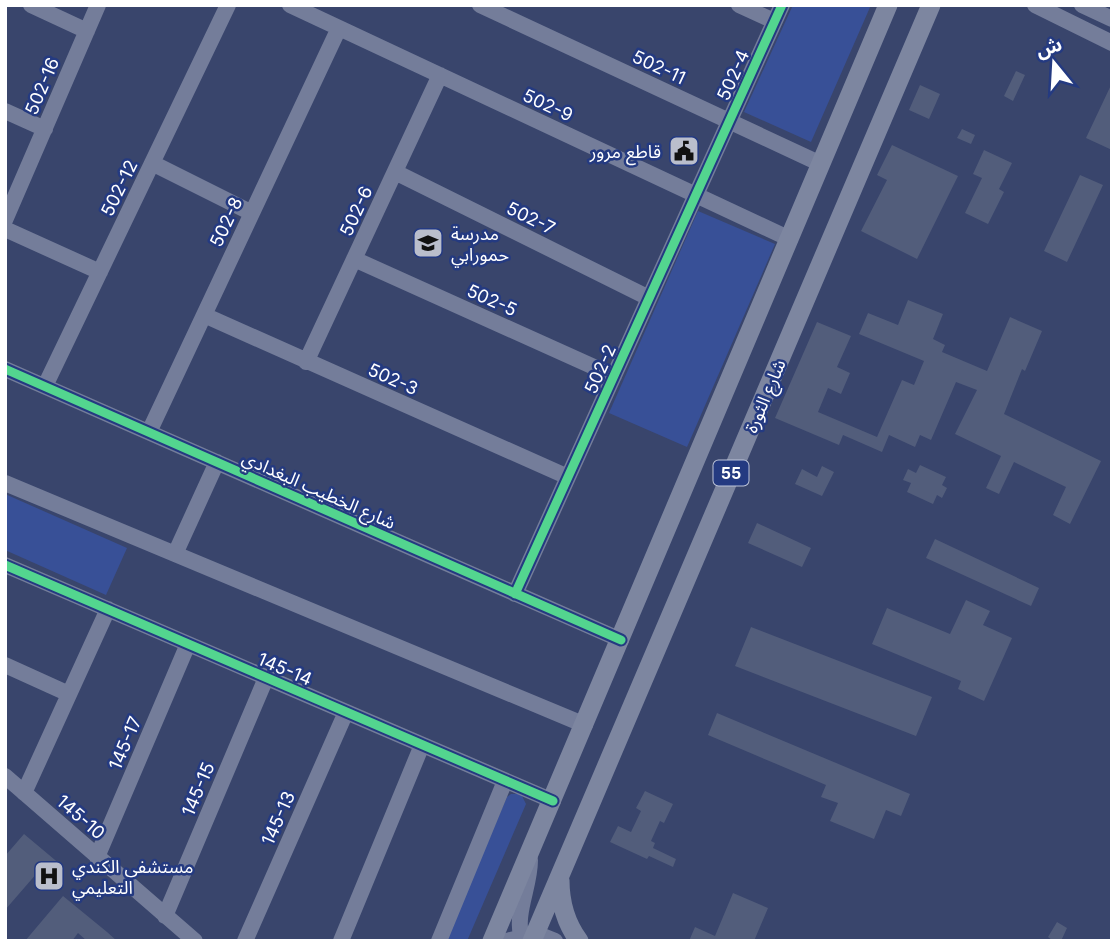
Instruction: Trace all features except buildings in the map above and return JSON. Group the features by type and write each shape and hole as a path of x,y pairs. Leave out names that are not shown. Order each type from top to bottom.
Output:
{"main road":[{"name":"55","path":"492,941 888,5"},
{"name":"شارع الثورة","path":"523,938 560,876 931,5"},
{"path":"560,876 560,898 566,919 579,941"}],"street":[{"path":"31,5 87,31"},
{"name":"502-16","path":"5,220 98,5"},
{"name":"502-12","path":"45,387 228,5"},
{"name":"502-9","path":"290,5 790,239"},
{"name":"502-11","path":"480,5 821,164"},
{"path":"739,5 775,21"},
{"name":"502-4","path":"713,158 782,5"},
{"path":"1035,5 1112,43"},
{"path":"1082,5 1112,19"},
{"name":"502-8","path":"149,432 339,28"},
{"name":"502-6","path":"306,362 440,75"},
{"path":"5,111 44,129"},
{"name":"502-2","path":"515,594 713,158"},
{"path":"152,163 252,214"},
{"name":"502-7","path":"395,172 649,298"},
{"path":"5,229 100,271"},
{"name":"502-5","path":"354,259 614,376"},
{"name":"502-3","path":"204,315 568,477"},
{"name":"شارع الخطيب البغدادي","path":"5,369 621,640"},
{"path":"175,554 217,462"},
{"path":"5,483 585,725"},
{"name":"145-14","path":"5,565 553,801"},
{"path":"24,793 108,609"},
{"name":"145-17","path":"97,857 188,644"},
{"path":"5,665 69,694"},
{"name":"145-15","path":"165,916 266,678"},
{"name":"145-13","path":"245,941 346,712"},
{"path":"341,941 422,745"},
{"name":"145-10","path":"5,776 195,941"},
{"path":"439,941 505,780"},
{"path":"530,854 530,873 519,914 523,938 555,941"}],"shaded area":[{"path":"793,5 871,5 811,142 744,112"},
{"path":"698,211 775,244 687,447 609,413"},
{"path":"5,494 127,548 106,595 5,550"},
{"path":"521,794 526,804 467,941 445,941 507,797"}],"cycle path":[{"path":"515,594 782,5"},
{"path":"5,369 621,640"},
{"path":"5,565 553,801"}],"place":[{"name":"قاطع مرور","path":"684,151"},
{"name":"مدرسة حمورابي","path":"428,243"},
{"name":"مستشفى الكندي التعليمي","path":"49,876"}]}
